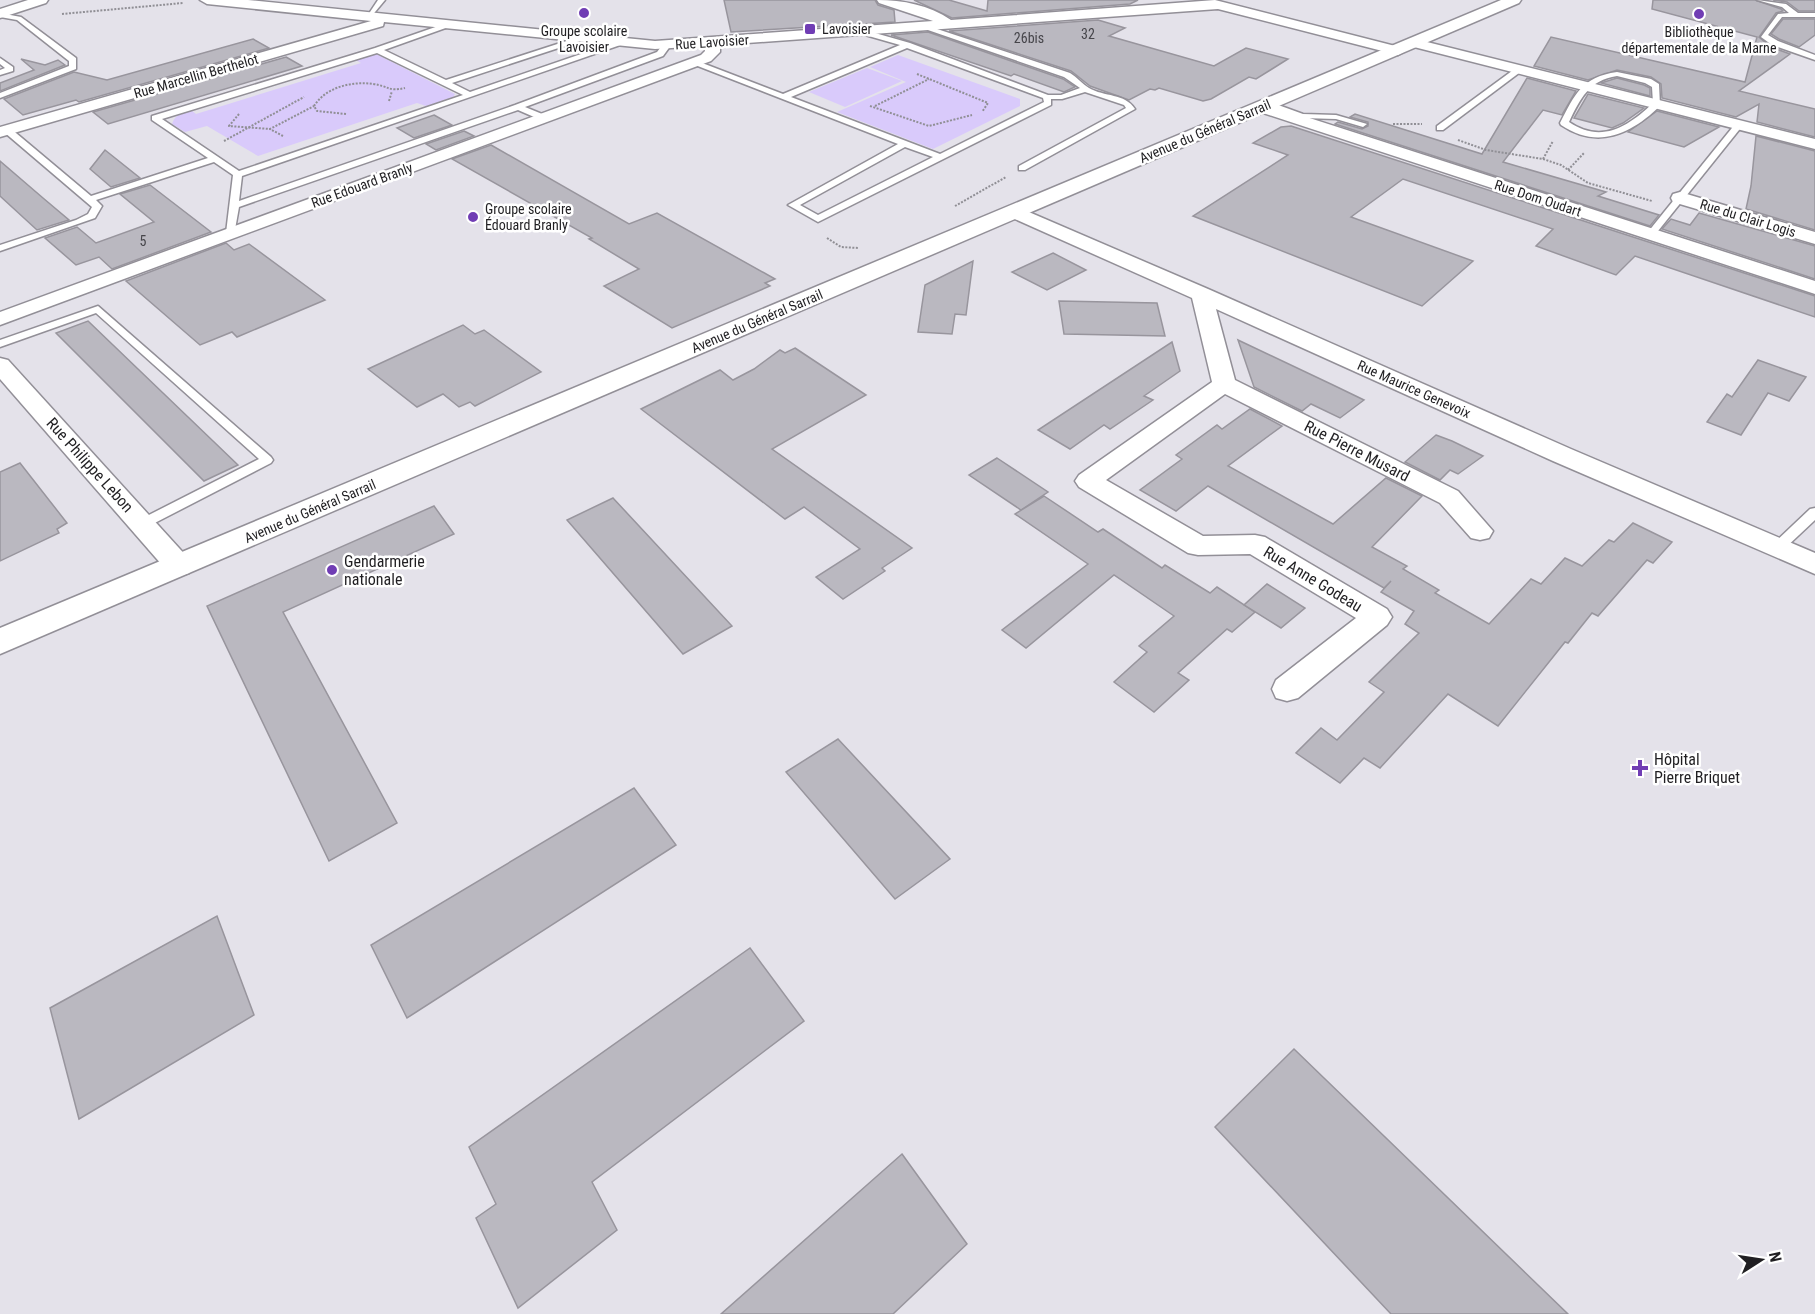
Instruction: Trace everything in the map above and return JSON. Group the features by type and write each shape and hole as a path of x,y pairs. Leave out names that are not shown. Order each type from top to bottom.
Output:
{"main road":[{"name":"Avenue du Général Sarrail","path":"0,642 1515,0"}],"street":[{"path":"0,15 41,0"},
{"name":"Rue Lavoisier","path":"208,0 667,45 1218,5"},
{"path":"884,0 934,15 948,25"},
{"path":"1199,0 1406,47 1520,70 1815,144"},
{"name":"Rue Marcellin Berthelot","path":"3,131 392,19"},
{"name":"Rue Edouard Branly","path":"0,318 694,63 711,55 712,42"},
{"name":"Rue Dom Oudart","path":"1265,105 1815,288"},
{"name":"Rue du Clair Logis","path":"1677,202 1815,238"},
{"name":"Rue Maurice Genevoix","path":"1015,212 1562,455 1815,564"},
{"path":"1201,293 1224,384"},
{"name":"Rue Philippe Lebon","path":"0,364 179,566"},
{"name":"Rue Pierre Musard","path":"1224,384 1449,497 1480,531"},
{"name":"Rue Anne Godeau","path":"1224,384 1088,481 1198,546 1255,544 1377,617 1287,689"}],"lane":[{"path":"368,16 382,0"},
{"path":"1760,0 1784,5 1796,15"},
{"path":"0,15 19,18 73,60 73,67 0,96"},
{"path":"1815,15 1780,15 1764,35 1775,43 1815,58"},
{"path":"238,174 155,118 378,50 450,25"},
{"path":"928,27 1067,75 1078,81 1085,89 1127,103 1131,109 1022,168"},
{"path":"861,31 907,45 1047,97 1062,97 1085,89"},
{"path":"441,81 585,38"},
{"path":"238,174 625,42"},
{"path":"234,206 660,54 667,45"},
{"path":"784,97 907,45"},
{"path":"378,50 470,95"},
{"path":"0,60 10,69 0,73"},
{"path":"694,63 940,157"},
{"path":"1440,128 1520,70"},
{"path":"1584,86 1564,123 1571,129 1584,134 1616,135 1645,117 1657,104"},
{"path":"904,144 794,205 818,219 1048,103 1047,97"},
{"path":"1265,105 1302,116 1336,117 1363,124"},
{"path":"518,106 544,118"},
{"name":"Rue du Clair Logis","path":"1651,234 1739,125"},
{"path":"0,248 92,216 98,206 3,131"},
{"path":"91,199 216,158"},
{"path":"231,233 238,174"},
{"path":"0,344 98,309 267,460 142,524"},
{"path":"1777,548 1815,512"}],"path":[{"path":"19,18 208,0"},
{"path":"875,106 929,126 981,113 988,103 900,67 888,53"},
{"path":"865,107 875,106 930,79"},
{"path":"392,92 441,81"},
{"path":"270,129 314,106 316,100 323,94 358,84 387,87 392,92"},
{"path":"384,104 391,100 392,92"},
{"path":"205,152 305,96"},
{"path":"314,106 317,111 326,113 349,113"},
{"path":"231,114 242,111 229,126 270,129 308,150"},
{"path":"1363,124 1424,124 1440,128 1463,143 1486,150 1543,159 1561,165 1588,183 1677,202"},
{"path":"949,209 1022,168"},
{"path":"818,219 824,236 834,245 848,249 860,248"}],"shaded area":[{"path":"376,54 455,94 453,97 426,106 417,103 258,156 207,126 185,132 172,124 182,113 191,110 196,114 361,63 356,60"},
{"path":"898,55 1020,99 1020,106 933,149 837,112 906,82 870,67"},
{"path":"867,68 902,81 845,107 809,92"}],"building":[{"path":"724,0 875,0 878,5 894,10 895,22 731,32"},
{"path":"914,0 949,0 987,11 988,0 1138,0 1130,4 952,18"},
{"path":"1653,0 1755,0 1781,9 1783,11 1776,13 1759,37 1771,47 1790,54 1739,91 1815,109 1815,137 1757,122 1759,104 1736,117 1662,98 1661,84 1651,77 1617,70 1588,80 1534,66 1551,37 1745,82 1757,37 1652,9"},
{"path":"1773,0 1815,0 1815,11 1799,11 1787,2"},
{"path":"1783,19 1815,19 1815,35 1799,47 1779,39 1771,34"},
{"path":"1098,20 1125,28 1109,36 1214,66 1246,48 1288,59 1256,79 1249,77 1211,99 1203,101 1159,88 1150,89 1129,100 1090,86 1071,71 949,31"},
{"path":"928,32 1063,79 1075,87 1064,92 891,35"},
{"path":"253,39 269,48 79,102 76,100 23,115 4,99 74,72 107,80"},
{"path":"286,57 302,66 108,124 93,112"},
{"path":"21,59 45,65 58,60 65,65 0,91 0,83 34,70"},
{"path":"1527,78 1576,91 1562,115 1543,110 1503,162 1606,192 1598,196 1659,215 1650,226 1335,124 1338,122 1362,129 1368,126 1368,122 1350,117 1355,114 1482,154"},
{"path":"1617,78 1650,88 1650,96 1601,83"},
{"path":"1588,94 1644,108 1612,128 1574,118"},
{"path":"1657,111 1719,127 1684,147 1628,132"},
{"path":"434,115 452,125 414,138 397,128"},
{"path":"1291,126 1815,296 1815,317 1635,256 1616,275 1536,246 1553,229 1403,179 1351,217 1473,261 1422,306 1193,216 1288,155 1253,143 1281,127"},
{"path":"464,131 474,136 436,150 426,144"},
{"path":"1756,136 1815,151 1815,230 1746,209 1751,186"},
{"path":"491,145 629,224 657,213 775,279 765,283 770,286 672,328 604,286 639,269 589,239 592,238 452,159"},
{"path":"105,150 140,178 111,187 90,169"},
{"path":"0,161 69,220 37,230 0,196"},
{"path":"150,185 211,232 112,269 99,257 76,265 45,238 77,227 96,243 154,222 120,194"},
{"path":"1699,213 1815,246 1815,279 1662,229 1671,219 1690,225"},
{"path":"226,243 234,250 249,244 325,300 237,337 232,332 200,345 126,281"},
{"path":"1053,253 1086,270 1047,290 1012,272"},
{"path":"973,261 966,315 955,314 952,334 918,332 925,285"},
{"path":"1059,301 1157,303 1165,336 1064,334"},
{"path":"88,321 238,465 204,481 56,333"},
{"path":"463,325 475,334 484,330 541,372 475,406 470,402 459,407 443,394 417,407 368,369"},
{"path":"1238,340 1364,400 1340,418 1311,404 1302,411 1254,387"},
{"path":"1172,342 1180,371 1144,396 1153,400 1110,429 1104,425 1070,449 1038,430"},
{"path":"795,348 866,395 772,449 912,548 882,568 885,571 843,599 816,577 860,549 804,507 785,519 641,409 720,370 733,380 754,369 780,350 785,353"},
{"path":"1758,360 1806,377 1789,401 1768,393 1741,435 1707,422 1727,394 1732,397"},
{"path":"1250,409 1282,426 1228,466 1333,524 1386,478 1422,496 1372,547 1407,566 1403,569 1439,590 1435,593 1489,624 1531,579 1541,584 1565,558 1582,566 1609,540 1614,542 1633,523 1672,542 1653,563 1647,560 1598,616 1592,613 1568,643 1565,642 1498,726 1448,694 1380,768 1364,758 1340,783 1296,753 1321,728 1337,740 1384,692 1369,682 1419,633 1405,624 1414,611 1381,592 1391,581 1384,588 1208,486 1176,511 1140,490 1182,459 1176,455 1217,425 1222,429"},
{"path":"1436,435 1483,456 1458,474 1450,470 1440,480 1405,462"},
{"path":"997,458 1048,492 1021,510 969,475"},
{"path":"20,463 67,523 57,529 59,533 0,561 0,472"},
{"path":"1044,496 1098,532 1103,529 1162,568 1165,565 1210,593 1217,587 1255,612 1232,632 1227,629 1178,673 1189,680 1154,712 1114,682 1147,652 1139,646 1174,616 1114,575 1026,648 1002,630 1088,564 1015,514"},
{"path":"613,498 732,626 683,654 567,520"},
{"path":"434,506 454,534 283,612 397,823 329,861 207,606"},
{"path":"1267,584 1305,608 1281,628 1244,605"},
{"path":"838,739 950,859 895,899 786,772"},
{"path":"634,788 676,845 407,1018 371,945"},
{"path":"217,916 254,1015 79,1119 50,1008"},
{"path":"750,948 804,1021 592,1182 617,1230 518,1308 476,1218 496,1204 469,1147"},
{"path":"1294,1049 1568,1314 1391,1314 1215,1127"},
{"path":"902,1154 967,1244 893,1314 721,1314"}],"place":[{"name":"Groupe scolaire Lavoisier","path":"584,13"},
{"name":"Bibliothèque départementale de la Marne","path":"1699,14"},
{"name":"Lavoisier","path":"810,29"},
{"name":"Groupe scolaire Édouard Branly","path":"473,217"},
{"name":"Gendarmerie nationale","path":"332,570"},
{"name":"Hôpital Pierre Briquet","path":"1640,768"}]}
